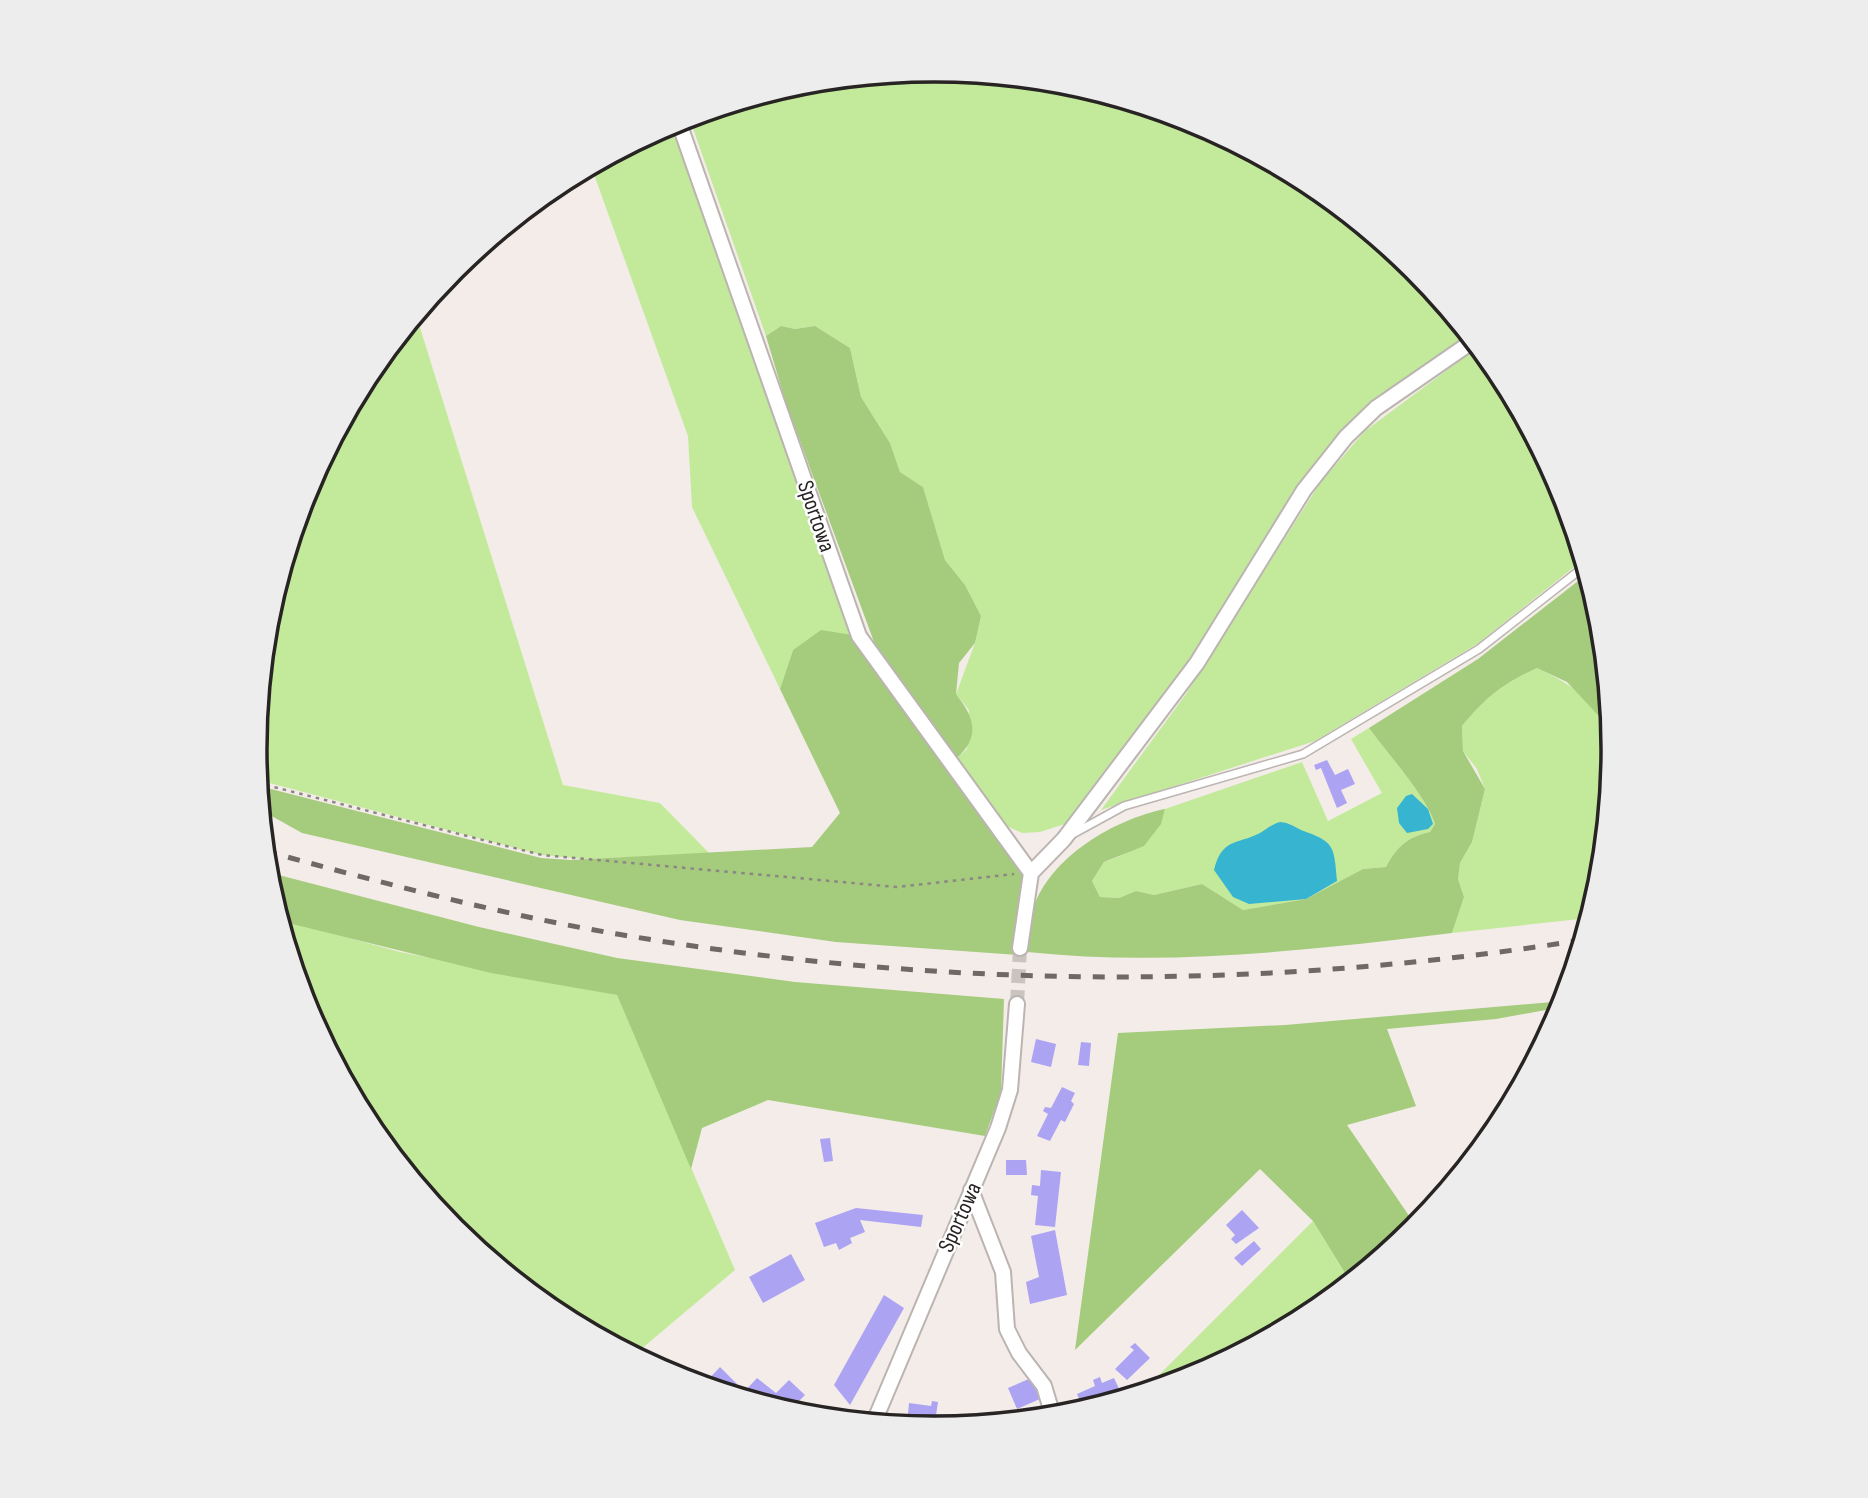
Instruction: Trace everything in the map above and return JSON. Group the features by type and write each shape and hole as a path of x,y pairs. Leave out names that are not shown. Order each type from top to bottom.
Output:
{"street":[{"name":"Sportowa","path":"682,132 859,636 1031,873"},
{"path":"1020,948 1031,873 1065,839 1197,663 1304,490 1346,437 1376,408 1465,346"},
{"name":"Sportowa","path":"878,1413 1010,1090 1017,1004"},
{"path":"971,1190 1003,1272 1007,1329 1019,1353 1044,1386 1050,1405"}],"lane":[{"path":"1065,839 1124,806 1303,754 1479,649 1577,572"}],"path":[{"path":"269,786 542,855 897,887 1031,873"}],"green space":[{"path":"934,82 1021,88 1107,105 1189,133 1229,151 1304,195 1340,220 1405,278 1461,341 1352,421 1293,491 1188,665 1074,821 1040,832 1022,833 1007,826 957,758 967,749 969,710 956,694 975,643 981,616 965,585 945,560 923,487 900,472 890,443 861,397 850,348 815,326 795,329 781,326 766,336 693,128 761,105 804,95 847,88"},
{"path":"677,134 859,636 821,631 793,650 780,689 692,507 688,436 595,176"},
{"path":"419,326 563,785 660,803 710,854 584,859 542,855 269,783 267,749 273,662 290,576 303,535 336,454 357,416"},
{"path":"781,326 795,329 815,326 850,348 861,397 890,443 900,472 923,487 945,560 965,585 981,616 975,643 959,663 956,694 971,719 972,734 965,750 957,758 874,642 785,400 766,336"},
{"path":"1470,353 1532,454 1550,494 1575,566 1477,644 1315,741 1101,810 1186,694 1320,483 1365,431"},
{"path":"1579,580 1595,662 1600,717 1567,682 1537,668 1495,692 1462,726 1463,751 1485,789 1472,842 1460,863 1458,879 1464,897 1452,933 1293,950 1187,957 1133,958 1027,952 1033,909 1041,890 1053,873 1069,857 1105,832 1145,814 1165,809 1161,824 1144,846 1104,862 1092,881 1100,897 1119,898 1136,891 1154,895 1202,884 1243,910 1306,899 1363,869 1386,867 1394,853 1404,844 1430,832 1435,824 1424,801 1369,728 1478,659"},
{"path":"821,630 859,636 1031,873 1019,955 836,942 680,920 302,833 271,816 269,789 541,858 571,860 812,847 840,813 780,689 793,650"},
{"path":"1537,668 1575,690 1599,715 1601,749 1595,836 1579,919 1452,933 1464,897 1458,879 1460,863 1472,842 1485,789 1477,769 1463,751 1462,726 1495,692"},
{"path":"1369,728 1424,801 1435,824 1430,832 1404,844 1394,853 1386,867 1363,869 1306,899 1243,910 1202,884 1154,895 1136,891 1119,898 1100,897 1092,881 1104,862 1142,843 1156,828 1165,809 1302,762 1328,821 1382,793 1351,739"},
{"path":"279,875 479,927 617,958 795,982 1004,999 1001,1092 985,1136 768,1100 702,1128 691,1169 617,995 491,973 291,924"},
{"path":"290,922 400,952 617,995 735,1270 642,1348 601,1326 528,1278 494,1250 433,1189 380,1119 336,1044 318,1004"},
{"path":"1551,1002 1547,1010 1496,1019 1387,1029 1416,1106 1347,1125 1409,1216 1345,1274 1313,1221 1260,1169 1075,1350 1118,1033 1285,1025"},
{"path":"1313,1221 1345,1274 1304,1303 1229,1347 1157,1377"}],"water":[{"path":"1412,794 1428,809 1433,824 1428,829 1407,833 1399,823 1397,808 1406,796"},
{"path":"1280,822 1320,838 1330,846 1335,859 1337,881 1306,899 1249,904 1233,897 1214,870 1221,852 1231,844"}],"building":[{"path":"1327,760 1335,775 1348,769 1355,784 1341,790 1347,803 1337,808 1321,768 1316,770 1314,765"},
{"path":"1036,1039 1056,1044 1051,1067 1031,1062"},
{"path":"1081,1042 1091,1043 1089,1066 1078,1065"},
{"path":"1062,1087 1075,1093 1071,1101 1074,1104 1065,1122 1061,1120 1050,1141 1037,1136 1048,1114 1043,1111 1045,1107 1051,1108"},
{"path":"830,1138 833,1161 824,1162 820,1139"},
{"path":"1006,1160 1026,1160 1027,1175 1006,1175"},
{"path":"1041,1170 1061,1172 1055,1227 1035,1225 1038,1196 1031,1195 1032,1185 1040,1186"},
{"path":"856,1208 923,1215 921,1227 860,1220 865,1232 850,1238 852,1243 839,1250 836,1243 824,1247 815,1223"},
{"path":"1242,1210 1259,1228 1236,1244 1231,1239 1235,1235 1226,1225"},
{"path":"1055,1230 1067,1295 1030,1304 1026,1282 1039,1277 1031,1236"},
{"path":"1254,1241 1261,1249 1242,1266 1234,1258"},
{"path":"791,1254 805,1280 763,1303 749,1277"},
{"path":"884,1295 904,1308 850,1405 834,1385"},
{"path":"1135,1343 1150,1358 1127,1380 1115,1369 1134,1350 1130,1347"},
{"path":"720,1367 737,1384 736,1385 711,1377"},
{"path":"1100,1377 1102,1383 1114,1378 1119,1389 1079,1399 1077,1394 1095,1386 1093,1380"},
{"path":"757,1378 776,1393 789,1380 805,1395 798,1402 747,1389"},
{"path":"1031,1378 1040,1399 1017,1409 1008,1388"},
{"path":"932,1401 938,1402 936,1416 908,1415 909,1403 931,1406"}],"tunnel":[{"path":"1017,1004 1020,948"}],"railway":[{"path":"276,854 443,898 578,927 743,953 863,966 983,974 1102,977 1222,975 1462,957 1572,941"}]}
